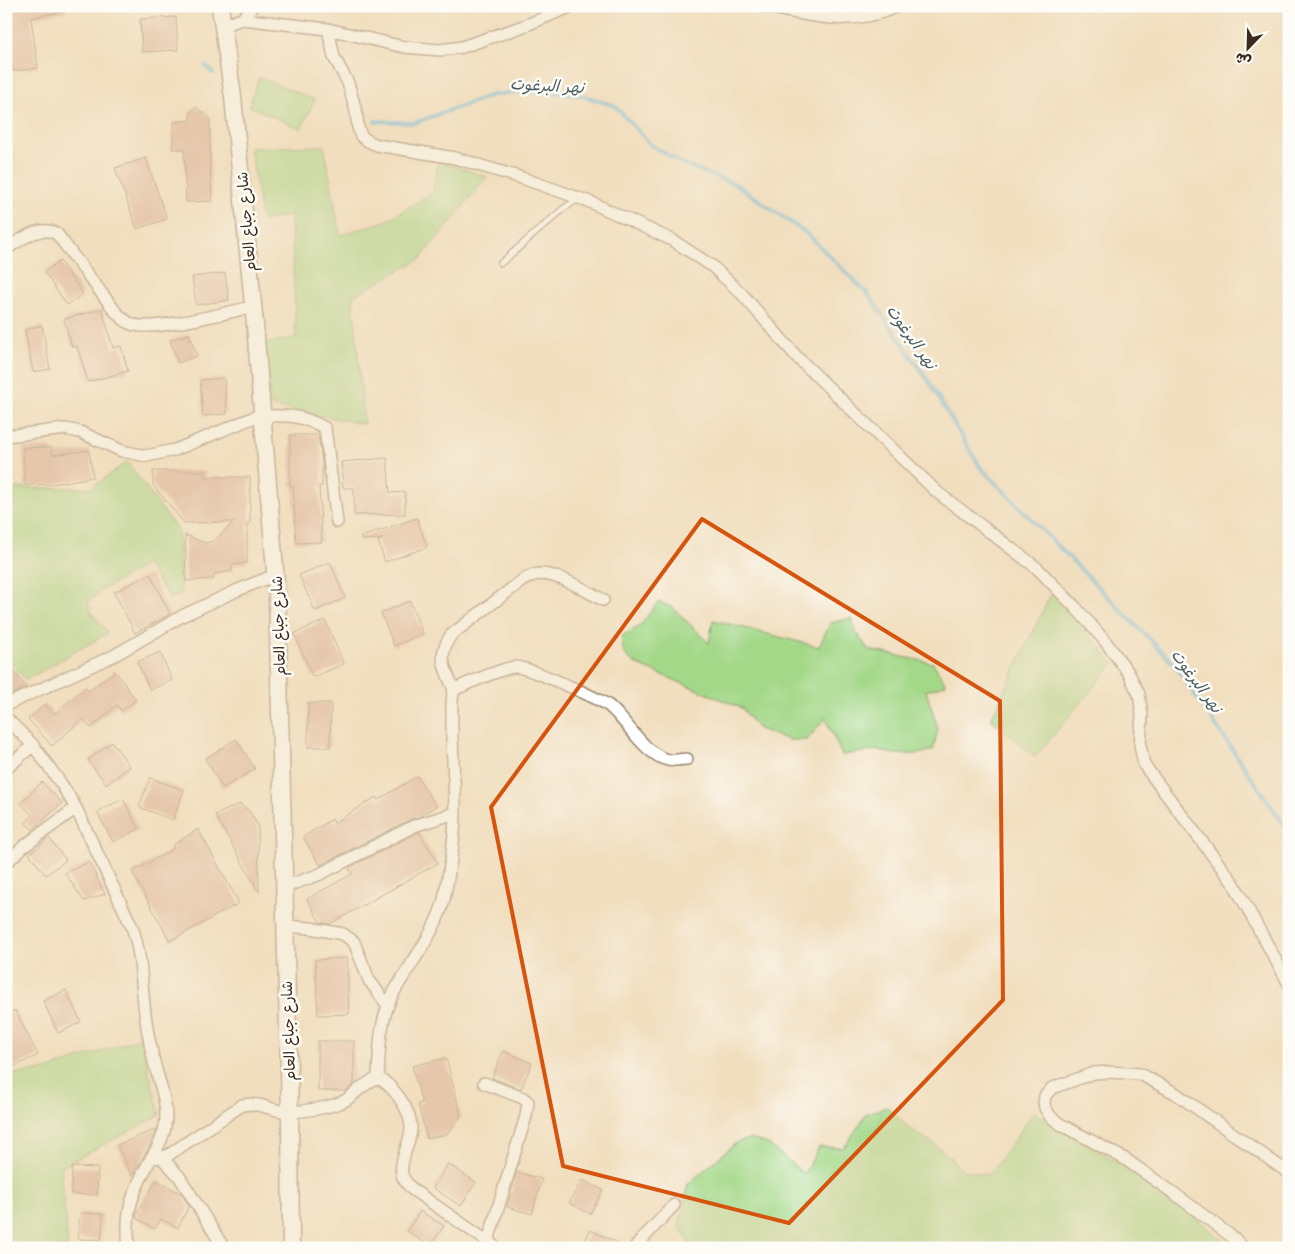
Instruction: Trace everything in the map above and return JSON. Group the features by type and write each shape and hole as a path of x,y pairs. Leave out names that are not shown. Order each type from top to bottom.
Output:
{"main road":[{"name":"شارع جباع العام","path":"220,6 233,97 253,307 275,575 290,1112 291,1248"}],"street":[{"path":"242,19 253,6"},
{"path":"224,25 242,19 328,29 404,47 440,50 462,47 524,26 572,6"},
{"path":"762,6 810,16 844,19 865,18 898,6"},
{"path":"328,29 334,57 348,83 361,136 377,145 464,160 522,178 595,204 672,240 712,266 742,294 797,357 937,492 1037,568 1105,641 1128,672 1139,694 1142,715 1140,745 1144,765 1234,884 1289,984"},
{"path":"6,249 38,231 46,230 57,234 115,312 126,322 135,325 167,324 253,307"},
{"path":"6,436 66,429 80,432 122,451 146,456 175,450 262,415 290,415 310,420 325,428 337,522"},
{"path":"378,1078 380,1041 384,1017 398,985 421,950 444,898 453,846 455,813 452,696 454,690 443,661 444,645 451,635 523,580 535,574 556,577 578,586 603,600"},
{"path":"6,705 115,655 182,616 275,575"},
{"path":"454,690 505,669 515,666 522,667 608,705 656,755 668,760 687,759"},
{"path":"6,718 33,745 76,808 132,927 139,946 146,1021 153,1060 166,1110 165,1126 157,1158 128,1209 129,1248"},
{"path":"6,769 33,745"},
{"path":"6,863 23,847 76,808"},
{"path":"284,887 318,875 414,826 455,813"},
{"path":"285,926 343,934 354,942 369,980 388,1006"},
{"path":"1244,1248 1175,1194 1125,1159 1060,1124 1050,1116 1045,1108 1045,1096 1052,1088 1094,1074 1110,1072 1140,1074 1175,1092 1289,1173"},
{"path":"157,1158 195,1138 242,1105 251,1103 290,1112 344,1101 362,1086 378,1078"},
{"path":"378,1078 391,1087 408,1116 411,1128 402,1165 402,1174 406,1182 413,1190 493,1244 528,1102 523,1098 484,1083"},
{"path":"157,1158 179,1176 224,1248"},
{"path":"634,1248 674,1205"}],"lane":[{"path":"501,262 563,209 579,198"}],"highlighted area":[{"path":"702,519 1000,701 1003,1000 789,1223 563,1166 491,807"}],"green space":[{"path":"259,77 315,100 301,129 249,106"},
{"path":"324,146 340,235 386,221 433,192 438,161 487,177 420,259 353,296 364,424 271,406 265,343 296,338 291,215 262,221 250,148"},
{"path":"127,462 178,531 181,594 170,599 147,564 101,591 88,602 91,612 108,633 26,680 6,656 6,531 12,527 15,488 91,488"},
{"path":"1051,594 1114,663 1035,757 991,719"},
{"path":"658,602 672,607 709,643 713,620 819,647 830,623 852,618 855,631 869,650 933,663 946,684 926,691 938,729 933,750 918,754 894,754 879,750 842,755 825,718 807,740 789,740 757,728 742,708 638,665 625,654 622,636 640,626"},
{"path":"140,1038 160,1115 61,1167 68,1248 6,1248 6,1075 46,1070"},
{"path":"887,1107 908,1127 941,1149 963,1170 989,1175 1034,1112 1121,1164 1183,1207 1232,1248 692,1248 679,1226 688,1184 737,1142 751,1139 768,1144 804,1174 819,1147 844,1148 867,1113"}],"building":[{"path":"39,6 66,6 66,11 31,18 38,68 13,71 6,25 6,10"},
{"path":"176,17 178,50 142,52 140,19"},
{"path":"196,107 210,118 212,201 186,202 184,149 172,149 174,122 190,120 190,112"},
{"path":"146,158 167,219 137,229 115,168"},
{"path":"60,261 83,294 67,305 44,272"},
{"path":"225,273 229,300 196,305 192,277"},
{"path":"102,309 113,348 121,346 128,371 88,382 77,346 72,347 64,319"},
{"path":"42,325 50,369 33,372 25,330"},
{"path":"189,334 197,356 178,363 170,340"},
{"path":"224,378 227,414 203,416 200,380"},
{"path":"290,435 318,435 322,461 322,486 319,486 322,542 296,543 293,486 290,486"},
{"path":"51,447 52,455 89,450 93,477 53,484 25,485 23,448"},
{"path":"387,458 390,493 405,492 405,514 354,515 354,488 343,488 341,462"},
{"path":"153,471 205,471 205,477 250,477 250,524 247,524 247,563 232,565 232,571 214,574 214,579 186,581 185,535 205,543 214,541 234,522 184,523 153,485"},
{"path":"417,518 427,547 385,562 378,541 383,539 361,540 361,537"},
{"path":"330,562 345,598 315,611 299,575"},
{"path":"150,574 170,614 135,633 114,592"},
{"path":"410,601 423,634 394,646 381,613"},
{"path":"325,620 344,664 313,677 294,634"},
{"path":"160,652 172,680 150,690 137,662"},
{"path":"6,661 26,687 6,697"},
{"path":"115,671 136,700 121,711 117,705 91,728 83,719 52,746 28,719 45,704 54,714 85,687 88,691"},
{"path":"308,703 331,703 330,747 308,747"},
{"path":"236,739 255,769 223,788 205,759"},
{"path":"112,742 130,767 106,784 88,760"},
{"path":"417,776 436,806 419,817 411,819 320,865 303,837 332,819 334,823 376,797 378,800"},
{"path":"150,778 184,790 173,820 139,807"},
{"path":"42,782 62,803 33,830 26,823 32,815 21,803"},
{"path":"123,799 139,829 113,842 97,812"},
{"path":"240,804 249,811 258,825 259,892 215,815"},
{"path":"198,829 239,903 170,941 132,872 173,849 173,845"},
{"path":"419,832 438,863 330,924 320,922 307,899 352,874 349,868"},
{"path":"49,838 66,860 46,875 29,854"},
{"path":"89,862 105,894 84,901 65,873"},
{"path":"347,958 349,1014 318,1015 315,960"},
{"path":"66,990 81,1022 58,1033 43,1001"},
{"path":"15,1010 38,1055 11,1068 6,1059 6,1014"},
{"path":"318,1041 354,1041 354,1084 346,1091 318,1091"},
{"path":"503,1051 532,1063 521,1089 492,1078"},
{"path":"446,1058 461,1116 447,1134 427,1139 418,1104 422,1103 412,1066"},
{"path":"157,1129 149,1147 132,1176 117,1145"},
{"path":"448,1164 476,1182 461,1206 433,1188"},
{"path":"72,1167 98,1168 97,1195 71,1194"},
{"path":"517,1172 542,1179 532,1214 507,1207"},
{"path":"156,1180 182,1194 189,1206 178,1228 161,1219 155,1229 136,1218"},
{"path":"582,1180 603,1190 590,1214 569,1203"},
{"path":"420,1211 444,1226 430,1247 407,1231"},
{"path":"80,1213 103,1214 101,1240 78,1239"},
{"path":"590,1230 627,1247 627,1248 582,1248"}],"waterway":[{"name":"نهر البرغوت","path":"206,66 213,73"},
{"name":"نهر البرغوت","path":"375,121 414,123 492,95 521,92 585,96 615,106 651,145 685,165 737,185 806,233 868,294 929,382 980,467 1173,663 1289,832"}]}
